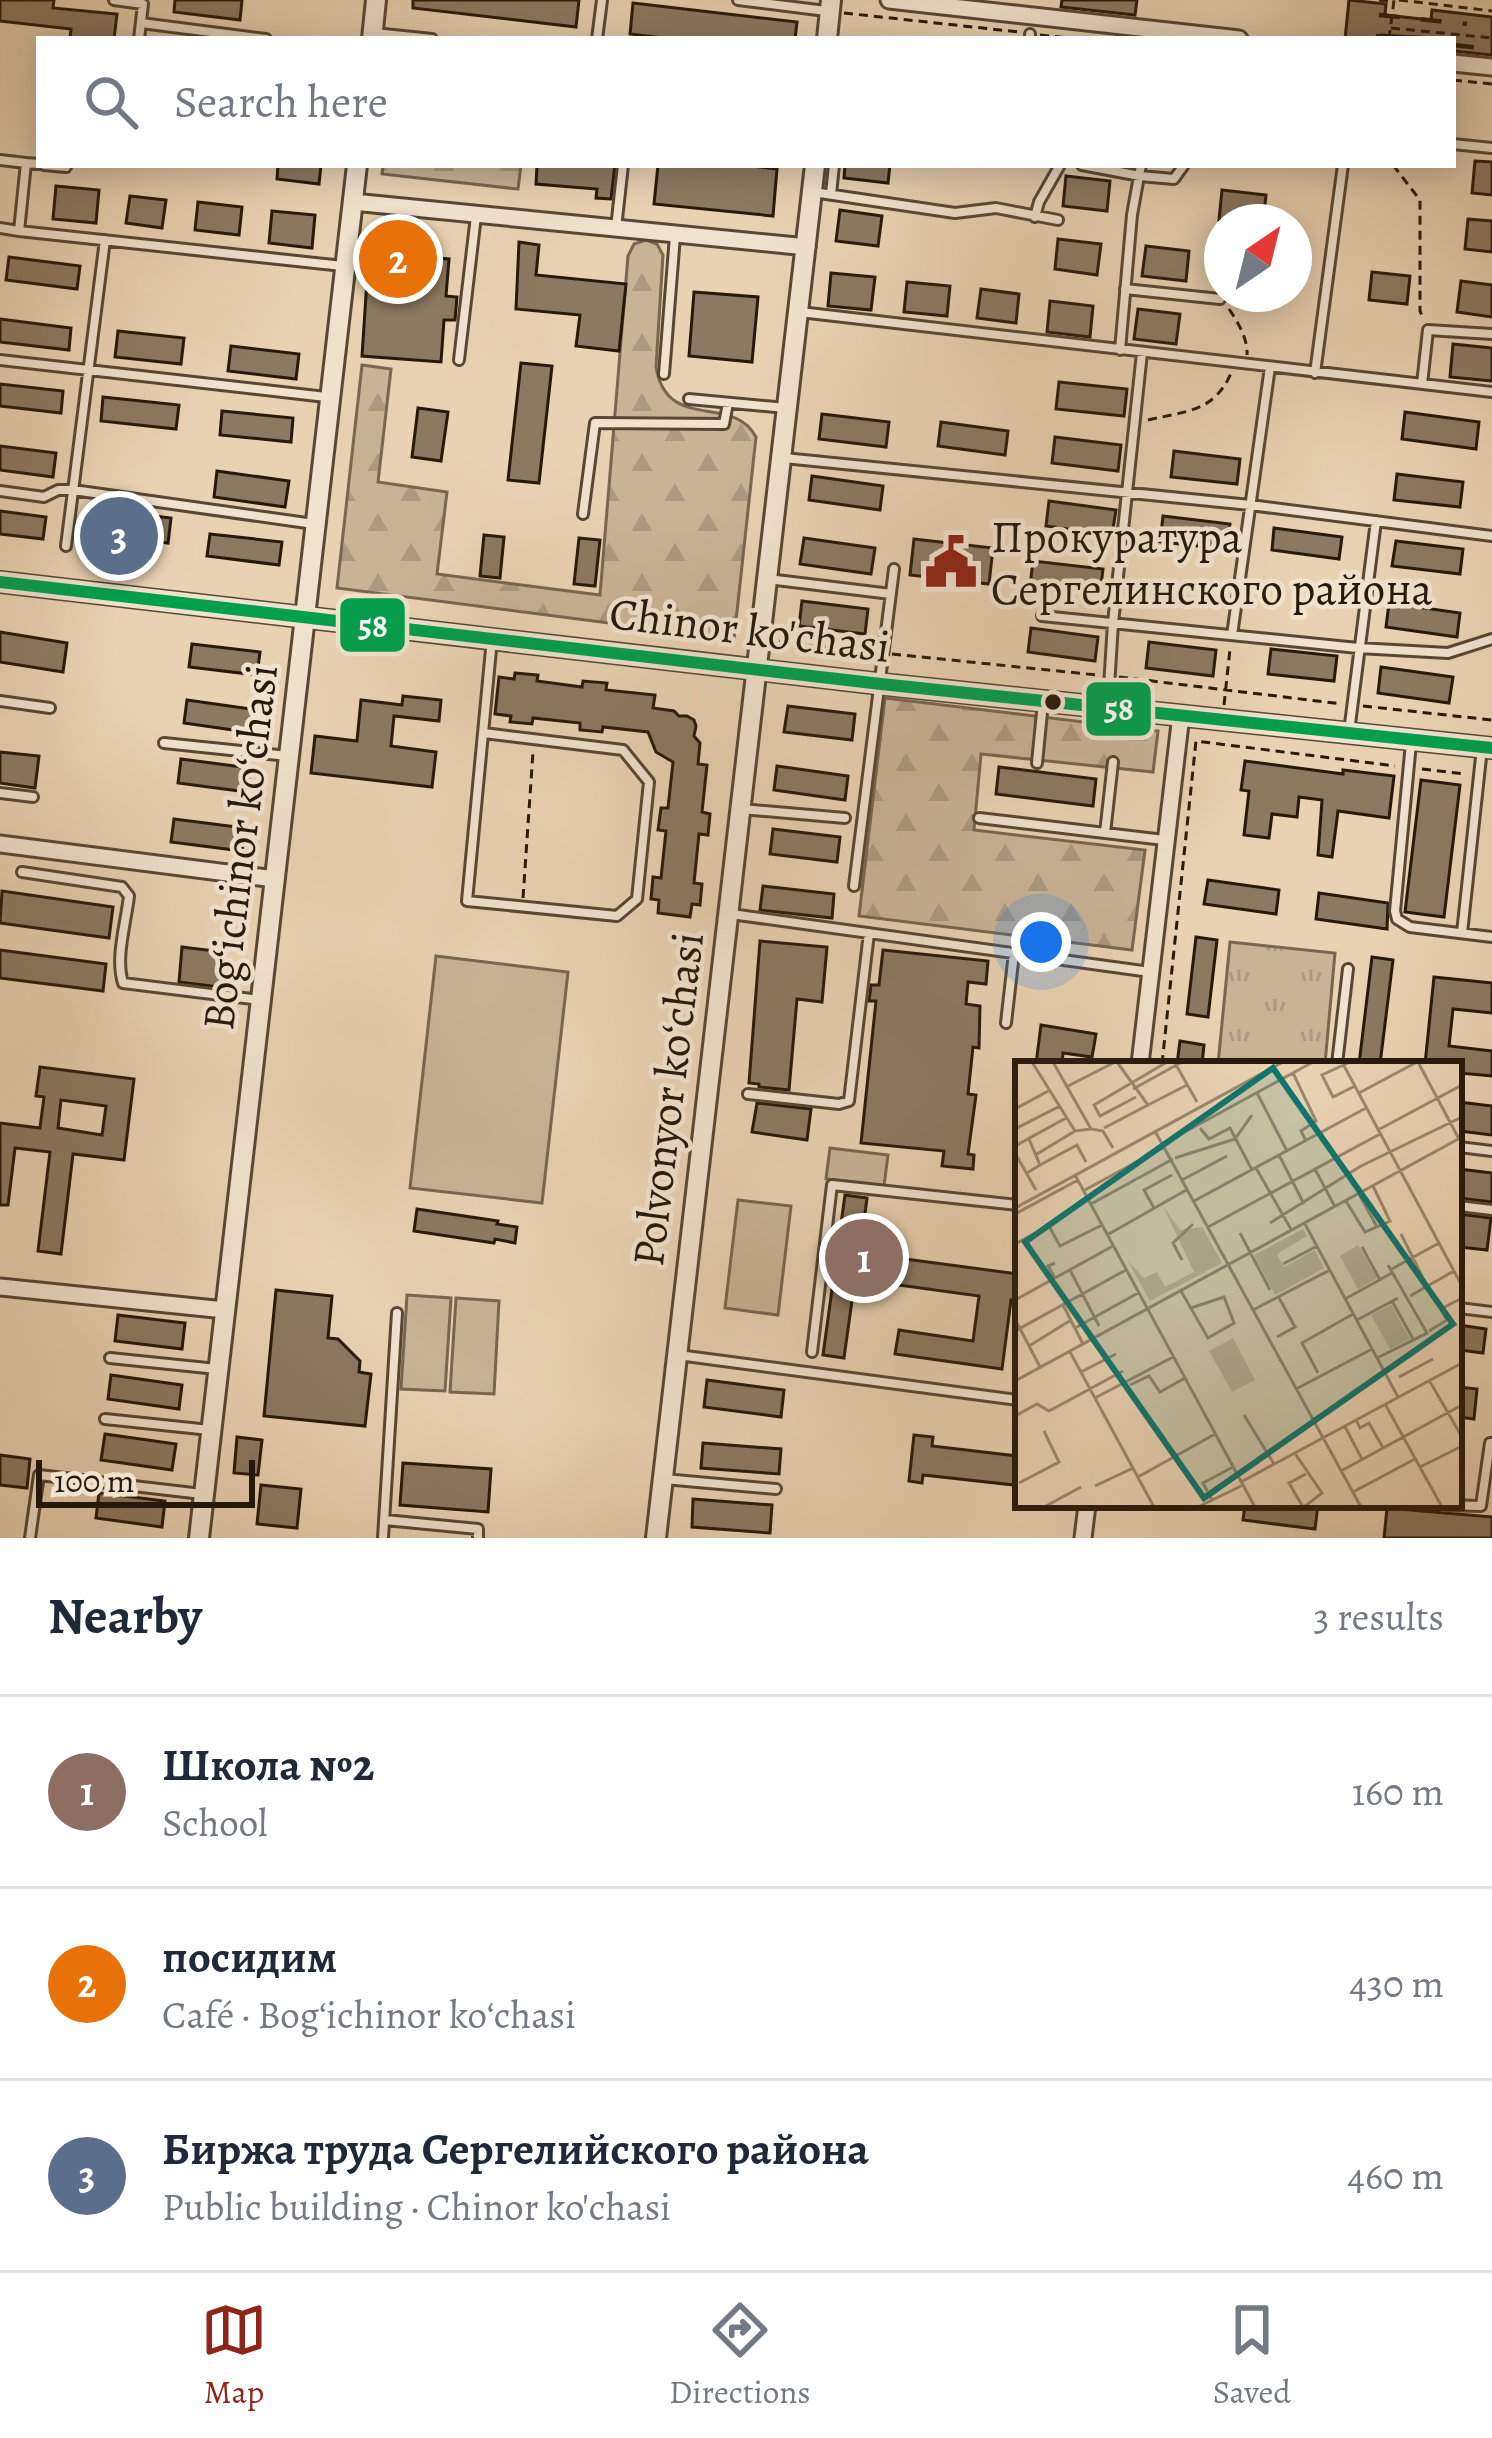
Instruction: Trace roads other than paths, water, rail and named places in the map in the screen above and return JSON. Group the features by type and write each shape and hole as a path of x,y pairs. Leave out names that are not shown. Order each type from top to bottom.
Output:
{"street":[{"path":"372,36 376,0"},
{"path":"889,0 1212,36"},
{"path":"827,36 831,6"},
{"path":"1456,63 1492,67"},
{"name":"Bogʻichinor koʻchasi","path":"199,1538 357,168"},
{"name":"Polvonyor koʻchasi","path":"656,1538 806,247 822,193 815,168"},
{"path":"353,202 806,247"},
{"name":"Chinor ko'chasi","path":"0,582 881,684 1487,747"},
{"path":"1140,1061 1181,716"},
{"path":"0,844 275,879"},
{"path":"0,1287 225,1310"},
{"path":"1083,1538 1087,1508"}],"lane":[{"path":"114,0 143,4 139,36"},
{"path":"597,36 602,0"},
{"path":"738,0 831,6"},
{"path":"141,23 243,36"},
{"path":"1456,144 1492,148"},
{"path":"0,160 36,164"},
{"path":"19,231 26,163"},
{"path":"616,228 623,168"},
{"path":"833,168 822,193 955,213 996,208 1058,220"},
{"path":"1035,218 1058,168"},
{"path":"1098,168 1174,179 1182,168"},
{"path":"1120,350 1141,168"},
{"path":"1315,373 1343,168"},
{"path":"459,360 476,214"},
{"path":"0,228 345,266"},
{"path":"664,374 675,234"},
{"path":"65,546 106,240"},
{"path":"1125,289 1204,296"},
{"path":"799,312 1492,392"},
{"path":"1422,385 1428,330 1492,334"},
{"path":"1108,708 1142,352"},
{"path":"0,360 330,398"},
{"path":"1232,635 1270,367"},
{"path":"689,399 788,408"},
{"path":"584,514 595,423 724,424 728,403"},
{"path":"782,458 1250,505 1492,536"},
{"path":"0,491 44,497 73,490 315,524"},
{"path":"1349,733 1376,521"},
{"path":"854,886 894,569"},
{"path":"766,579 891,594"},
{"path":"1042,616 1448,653 1492,639"},
{"path":"484,733 622,751 649,782 637,898 617,916 467,901 493,638"},
{"path":"0,701 50,708"},
{"path":"1036,763 1043,701"},
{"path":"1411,740 1397,920 1410,927 1492,938"},
{"path":"164,743 289,756"},
{"path":"1462,934 1479,776 1487,747"},
{"path":"1105,832 1113,762"},
{"path":"0,793 33,797"},
{"path":"739,809 845,818"},
{"path":"979,818 1166,840"},
{"path":"22,872 122,887 129,896 120,959 123,983 261,1000"},
{"path":"727,914 1151,972"},
{"path":"748,1094 838,1104 849,1101 869,933"},
{"path":"1006,1023 1014,953"},
{"path":"1337,1061 1348,969"},
{"path":"1462,1147 1492,1151"},
{"path":"812,1352 832,1185 1015,1205"},
{"path":"1462,1206 1492,1210"},
{"path":"1462,1309 1492,1312"},
{"path":"383,1538 397,1313"},
{"path":"676,1354 1015,1400"},
{"path":"110,1358 218,1369"},
{"path":"105,1419 211,1430"},
{"path":"1462,1506 1480,1506 1492,1443"},
{"path":"30,1538 39,1475 204,1495"},
{"path":"662,1479 776,1490"},
{"path":"385,1520 478,1529 478,1538"}],"railway":[{"path":"1379,15 1467,24"},
{"path":"1456,45 1492,49"}],"place":[{"name":"посидим","path":"398,259"},
{"name":"Биржа труда Сергелийского района","path":"119,536"},
{"name":"Прокуратура Сергелинского района","path":"951,562"},
{"name":"Школа №2","path":"864,1258"}]}
